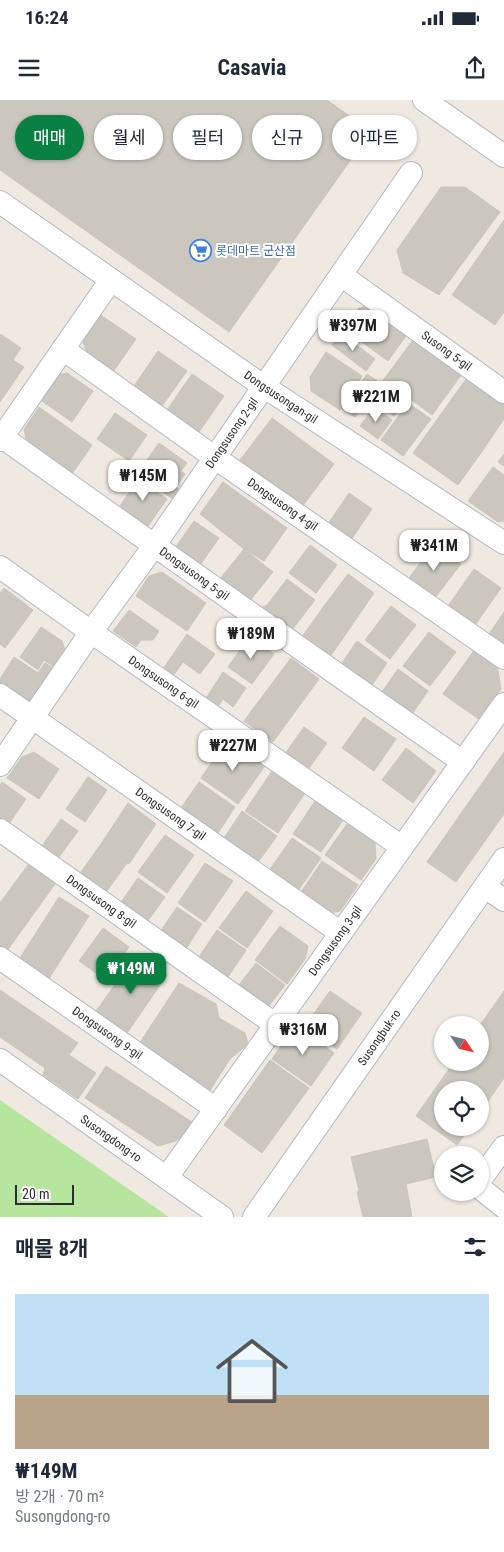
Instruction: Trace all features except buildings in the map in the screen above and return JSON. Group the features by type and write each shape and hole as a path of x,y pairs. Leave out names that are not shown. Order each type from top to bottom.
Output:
{"street":[{"path":"424,100 504,156"},
{"name":"Dongsusong 2-gil","path":"0,764 91,632 154,546 411,173"},
{"name":"Dongsusongan-gil","path":"0,202 263,386 504,543"},
{"name":"Susong 5-gil","path":"341,275 504,392"},
{"path":"1,438 111,280"},
{"name":"Dongsusong 4-gil","path":"63,349 214,457 504,658"},
{"name":"Dongsusong 5-gil","path":"1,438 463,762"},
{"name":"Dongsusong 6-gil","path":"0,567 402,847"},
{"name":"Dongsusong 7-gil","path":"0,695 341,933"},
{"name":"Dongsusong 3-gil","path":"167,1177 504,704"},
{"name":"Dongsusong 8-gil","path":"0,830 276,1025"},
{"name":"Susongbuk-ro","path":"254,1217 504,859"},
{"path":"485,887 504,900"},
{"name":"Dongsusong 9-gil","path":"0,958 216,1109"},
{"name":"Susongdong-ro","path":"0,1060 222,1217"},
{"path":"489,1168 504,1147"},
{"path":"489,1196 504,1208"}],"green space":[{"path":"0,1100 169,1217 0,1217"}],"place":[{"name":"롯데마트 군산점","path":"200,251"}]}
